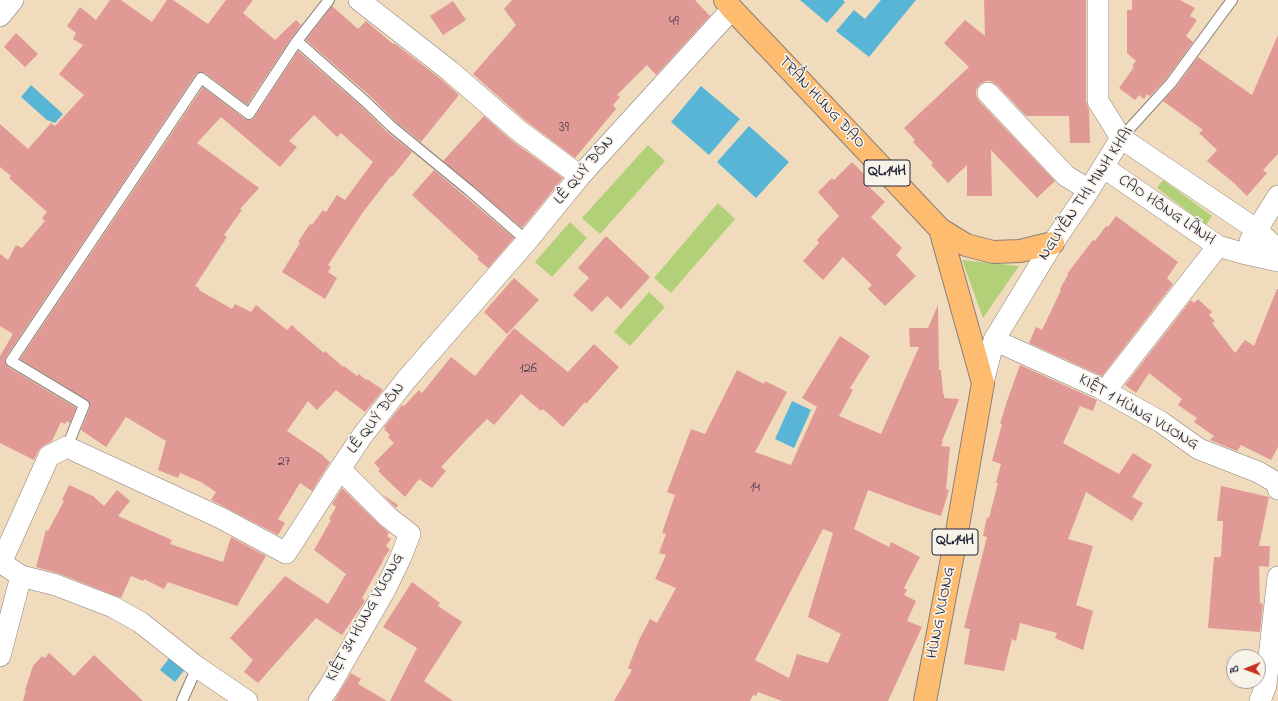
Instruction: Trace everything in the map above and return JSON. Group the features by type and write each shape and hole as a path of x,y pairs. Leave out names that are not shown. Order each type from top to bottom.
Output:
{"main road":[{"name":"TRẦN HƯNG ĐẠO","path":"728,5 940,229 983,383"},
{"path":"940,229 966,245 994,252 1020,251 1053,243"},
{"name":"HÙNG VƯƠNG","path":"925,701 983,383"}],"street":[{"path":"0,16 13,0"},
{"path":"359,0 450,71 518,130 580,176"},
{"path":"1098,0 1098,101 1121,138 1257,230 1278,250"},
{"name":"LÊ QUÝ ĐÔN","path":"67,447 220,518 286,553 340,469 406,380 527,241 580,176 728,5"},
{"path":"988,93 1066,176 1089,190"},
{"name":"NGUYỄN THỊ MINH KHAI","path":"983,383 994,340 1053,243 1089,190 1121,138"},
{"name":"CAO HỒNG LÃNH","path":"1103,168 1218,246 1278,261"},
{"path":"1242,253 1278,196"},
{"path":"1105,391 1218,246"},
{"name":"KIỆT 1 HÙNG VƯƠNG","path":"994,340 1105,391 1161,422 1199,449 1258,472 1277,483 1278,489"},
{"path":"67,447 49,456 1,563 22,576 56,585 114,607 140,622 197,667 247,701"},
{"name":"KIỆT 34 HÙNG VƯƠNG","path":"319,701 329,687 385,590 410,534 388,517 340,469"},
{"path":"0,656 22,576"},
{"path":"1260,701 1266,685 1278,577"}],"lane":[{"path":"67,447 84,405 11,362 201,78 249,114 297,41 329,0"},
{"name":"NGUYỄN THỊ MINH KHAI","path":"1121,138 1171,83 1232,0"},
{"path":"297,41 392,127 470,191 527,241"},
{"path":"182,701 197,667"}],"green space":[{"path":"648,145 665,161 600,234 582,218"},
{"path":"1163,180 1212,216 1206,225 1157,188"},
{"path":"718,203 735,219 671,293 654,278"},
{"path":"570,222 587,238 552,277 535,262"},
{"path":"962,260 1019,266 983,318"},
{"path":"649,292 665,307 630,346 614,332"}],"water":[{"path":"800,0 843,0 845,2 827,23"},
{"path":"881,0 916,0 869,57 836,31 854,10 865,19"},
{"path":"31,85 63,114 55,123 47,120 21,97"},
{"path":"701,86 740,119 709,155 671,122"},
{"path":"749,126 789,162 756,198 717,162"},
{"path":"792,401 811,410 794,448 775,439"},
{"path":"170,657 185,669 175,682 160,670"}],"building":[{"path":"110,0 121,0 152,22 167,0 173,0 208,24 226,0 253,0 243,13 275,40 296,20 301,25 247,105 205,73 201,72 196,74 6,357 5,361 8,367 76,408 70,423 67,421 65,424 61,422 52,441 38,451 34,460 0,443 0,356 13,334 0,326 0,254 8,260 16,245 22,248 45,221 42,218 47,212 9,178 11,176 0,167 0,124 28,149 51,123 55,126 84,95 59,74 83,45 73,39 76,33 67,26 80,7 96,20"},
{"path":"512,0 695,0 710,16 656,75 647,65 617,95 620,97 613,105 616,109 575,158 526,121 473,74 516,25 504,9"},
{"path":"984,0 1086,0 1086,101 1089,110 1090,143 1070,143 1069,116 1026,116 997,85 991,81 986,81 980,84 976,90 976,96 979,101 1055,181 1037,198 991,150 992,196 967,196 967,165 948,183 931,165 933,163 913,142 915,140 904,128 969,67 944,43 965,20 985,36"},
{"path":"1132,0 1180,0 1195,8 1190,16 1197,20 1186,36 1193,42 1166,79 1150,96 1147,94 1144,99 1139,95 1135,100 1119,88 1134,67 1132,66 1136,61 1127,53 1127,10 1132,10"},
{"path":"453,1 466,20 443,35 430,16"},
{"path":"332,6 358,29 366,21 459,95 421,142 396,122 371,97 306,40"},
{"path":"16,33 38,54 25,67 4,47"},
{"path":"1278,35 1278,154 1263,170 1267,173 1247,196 1234,183 1207,161 1217,150 1199,133 1203,130 1163,101 1176,87 1198,57 1252,95"},
{"path":"298,51 362,107 387,132 412,152 363,212 328,265 331,267 328,272 337,278 325,299 282,272 300,243 298,242 310,224 312,225 323,210 326,212 337,195 345,200 373,162 341,133 337,137 314,115 289,141 297,147 280,167 221,117 197,143 259,188 240,209 242,210 224,235 227,237 195,286 199,288 199,290 232,309 235,304 251,312 256,305 287,330 292,325 324,353 325,351 343,367 344,366 357,376 359,374 383,390 365,412 336,390 317,410 308,401 287,431 324,456 330,462 312,491 300,483 278,519 285,523 278,535 211,500 216,492 201,482 180,473 178,478 158,470 166,441 126,417 106,447 81,430 90,407 89,401 20,359 203,87 245,119 251,120 254,118"},
{"path":"484,116 511,140 563,178 522,228 443,161"},
{"path":"852,162 868,178 870,182 867,185 885,202 871,217 902,248 896,255 916,276 885,306 868,289 872,285 843,257 823,280 803,261 819,243 817,240 839,216 818,192 832,178 834,180"},
{"path":"434,170 514,238 488,268 477,259 479,257 412,195"},
{"path":"1116,216 1178,262 1167,278 1173,284 1102,376 1029,343 1036,327 1042,330 1061,290 1060,289 1068,275 1067,274 1093,240 1095,241 1106,226 1108,227"},
{"path":"606,236 650,277 621,309 607,296 592,312 573,295 589,278 578,268"},
{"path":"514,278 539,300 507,334 484,312"},
{"path":"1277,289 1278,447 1271,460 1241,445 1237,451 1210,440 1214,436 1194,422 1197,418 1178,405 1182,399 1149,373 1136,393 1125,385 1191,300 1194,303 1198,299 1212,312 1209,315 1215,321 1212,323 1235,353 1245,340 1254,346"},
{"path":"938,305 939,370 941,370 943,394 944,398 959,399 941,446 950,447 946,489 949,490 941,516 868,490 854,529 889,547 891,542 920,557 904,588 907,590 904,595 916,601 907,621 922,627 888,701 782,701 758,692 756,696 753,695 750,701 614,701 632,670 628,668 640,638 650,619 657,623 676,588 655,579 666,555 659,553 666,534 662,533 675,495 667,492 691,429 705,434 737,370 764,384 765,381 787,392 755,452 791,465 817,407 802,398 840,336 870,356 850,388 853,390 839,416 881,434 919,347 910,347 909,328 928,328","holes":["823,529 833,533 808,617 841,634 828,663 797,654 789,678 755,660"]},
{"path":"514,328 568,372 594,344 619,367 563,427 543,409 541,411 521,394 494,425 487,419 469,437 441,467 446,471 432,488 419,479 405,497 378,471 380,469 374,463 394,443 388,437 390,435 384,427 402,405 404,406 419,390 422,393 451,357 475,376"},
{"path":"1020,365 1097,400 1093,411 1080,406 1063,443 1119,474 1133,453 1152,465 1132,497 1143,503 1132,521 1086,492 1068,539 1093,546 1076,605 1093,611 1083,650 1055,638 1057,633 1020,623 1016,641 1012,639 1004,671 964,664 970,629 964,628 987,537 983,536 987,517 989,518 998,483 996,483 1001,464 992,461 1002,424 1000,424"},
{"path":"69,485 93,496 104,506 117,490 130,501 118,516 172,540 170,544 223,562 231,537 266,556 237,606 168,582 164,589 144,579 143,581 131,576 121,598 60,574 36,567 46,530 48,531 64,501 62,500"},
{"path":"1221,486 1269,497 1259,546 1270,546 1269,567 1259,566 1260,604 1263,603 1260,632 1208,628 1214,557 1221,557 1223,521 1217,521"},
{"path":"342,488 389,533 387,536 391,539 386,546 390,550 383,559 362,598 365,601 342,635 316,618 258,683 244,672 253,660 230,638 285,576 328,604 346,574 314,550 331,520 329,519 336,507 332,504"},
{"path":"382,494 398,505 396,508"},
{"path":"412,582 440,603 438,606 462,622 424,681 453,701 390,701 417,648 383,627"},
{"path":"49,653 74,676 94,655 143,701 23,701 33,666 42,656 45,658"},
{"path":"351,673 361,679 358,684 387,701 334,701"}]}
